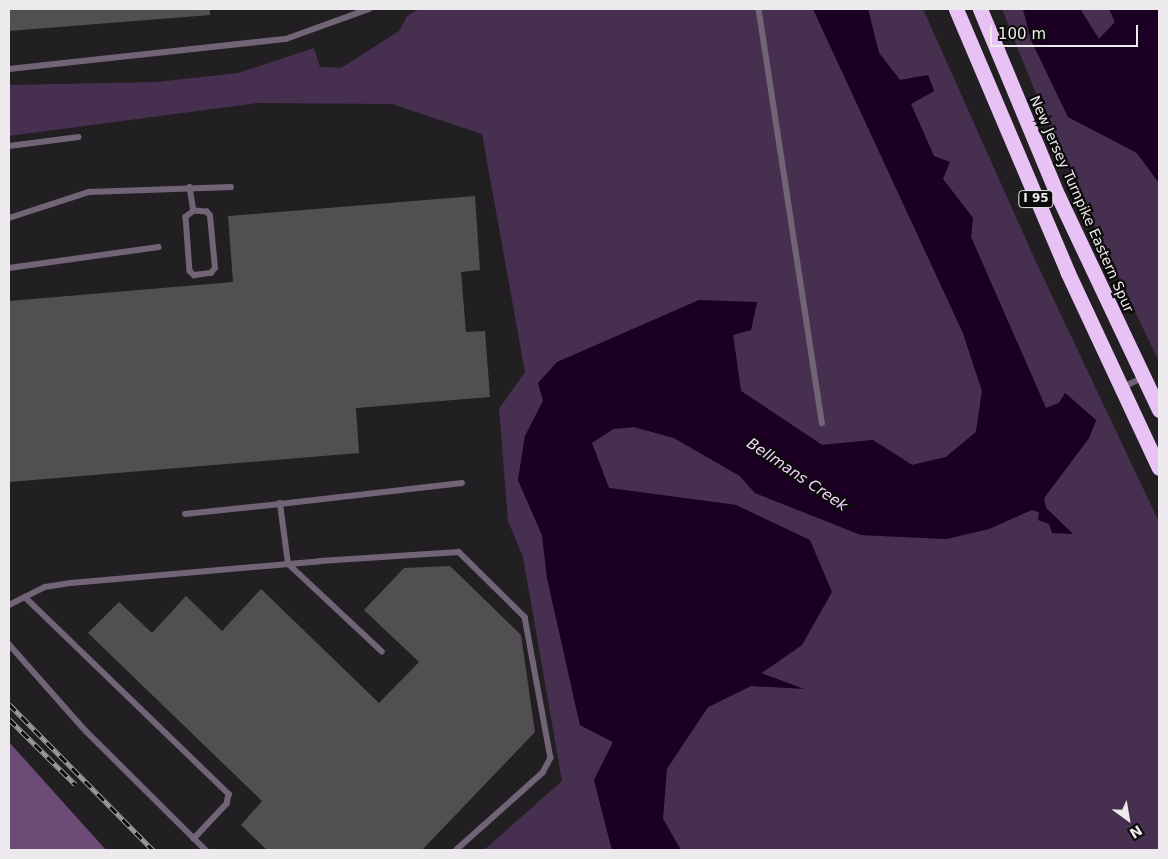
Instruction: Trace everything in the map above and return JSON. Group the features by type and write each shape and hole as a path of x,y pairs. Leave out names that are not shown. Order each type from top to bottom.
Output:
{"highway":[{"name":"I 95","path":"956,9 1060,254 1159,468"},
{"name":"New Jersey Turnpike Eastern Spur","path":"980,9 1058,196 1159,410"}],"lane":[{"path":"348,9 349,16"},
{"path":"9,69 286,39 369,9"},
{"path":"759,9 822,423"},
{"path":"9,146 78,137"},
{"path":"190,187 194,212"},
{"path":"9,218 89,192 231,187"},
{"path":"194,212 207,212 210,216 215,268 211,273 194,274 190,271 186,217 194,212"},
{"path":"9,268 159,247"},
{"path":"1122,388 1144,378"},
{"path":"185,514 462,483"},
{"path":"280,504 288,564 382,652"},
{"path":"9,605 45,587 71,583 288,564 459,552 525,617 550,749 549,766 457,850"},
{"path":"26,596 229,794 227,804 194,839"},
{"path":"9,644 86,731 206,850"}],"shaded area":[{"path":"419,9 813,9 963,333 982,391 976,432 946,457 912,465 873,440 822,445 741,391 733,335 751,329 757,302 543,401 525,436 518,480 542,535 547,578 580,725 613,742 594,780 612,850 484,850 562,781 523,557 508,521 499,409 525,372 482,134 392,104 257,103 9,136 9,85 156,82 238,73 314,48 320,67 341,68 399,31 407,16"},
{"path":"868,9 923,9 1036,262 1159,522 1159,850 681,850 663,819 666,769 708,707 751,686 801,688 761,674 802,645 736,505 609,488 591,443 613,429 634,427 674,438 740,476 755,493 861,535 946,539 989,529 1032,509 1072,533 1046,508 1044,498 1089,438 1096,420 1065,393 1059,403 1046,408 971,237 973,218 943,179 911,104 934,91 928,76 900,80 879,53"},
{"path":"1002,9 1023,9 1031,40 1068,117 1137,153 1159,183 1159,362 1059,151"},
{"path":"1080,9 1109,9 1115,22 1099,39"},
{"path":"9,742 106,850 9,850"}],"water":[{"name":"Bellmans Creek","path":"813,9 868,9 879,53 900,80 928,75 934,91 911,104 934,156 950,162 943,179 973,218 971,237 1046,408 1059,403 1065,393 1096,420 1089,438 1044,498 1046,508 1073,534 1052,533 1049,524 1038,520 1039,512 1032,510 989,529 946,539 861,535 755,493 740,476 674,438 634,427 613,429 592,443 609,488 736,505 810,540 832,592 802,645 761,673 804,689 751,686 708,707 667,769 663,819 681,850 612,850 594,780 613,742 580,725 547,578 542,535 518,480 525,436 543,401 538,383 557,362 699,300 757,302 751,330 733,335 741,391 822,445 873,440 912,465 946,457 976,432 982,391 963,333"},
{"path":"1023,9 1080,9 1099,39 1115,22 1109,9 1159,9 1159,183 1137,153 1068,117 1031,40"}],"building":[{"path":"9,9 210,9 210,15 9,31"},
{"path":"475,196 480,270 461,272 466,332 485,331 490,397 356,408 359,453 9,482 9,301 233,282 228,216"},
{"path":"450,566 521,635 535,732 422,850 267,850 241,825 262,801 88,633 119,602 152,633 186,596 222,631 261,589 379,703 419,662 364,610 404,568"}],"railway":[{"path":"9,704 153,850"},
{"path":"9,719 75,784"}]}
